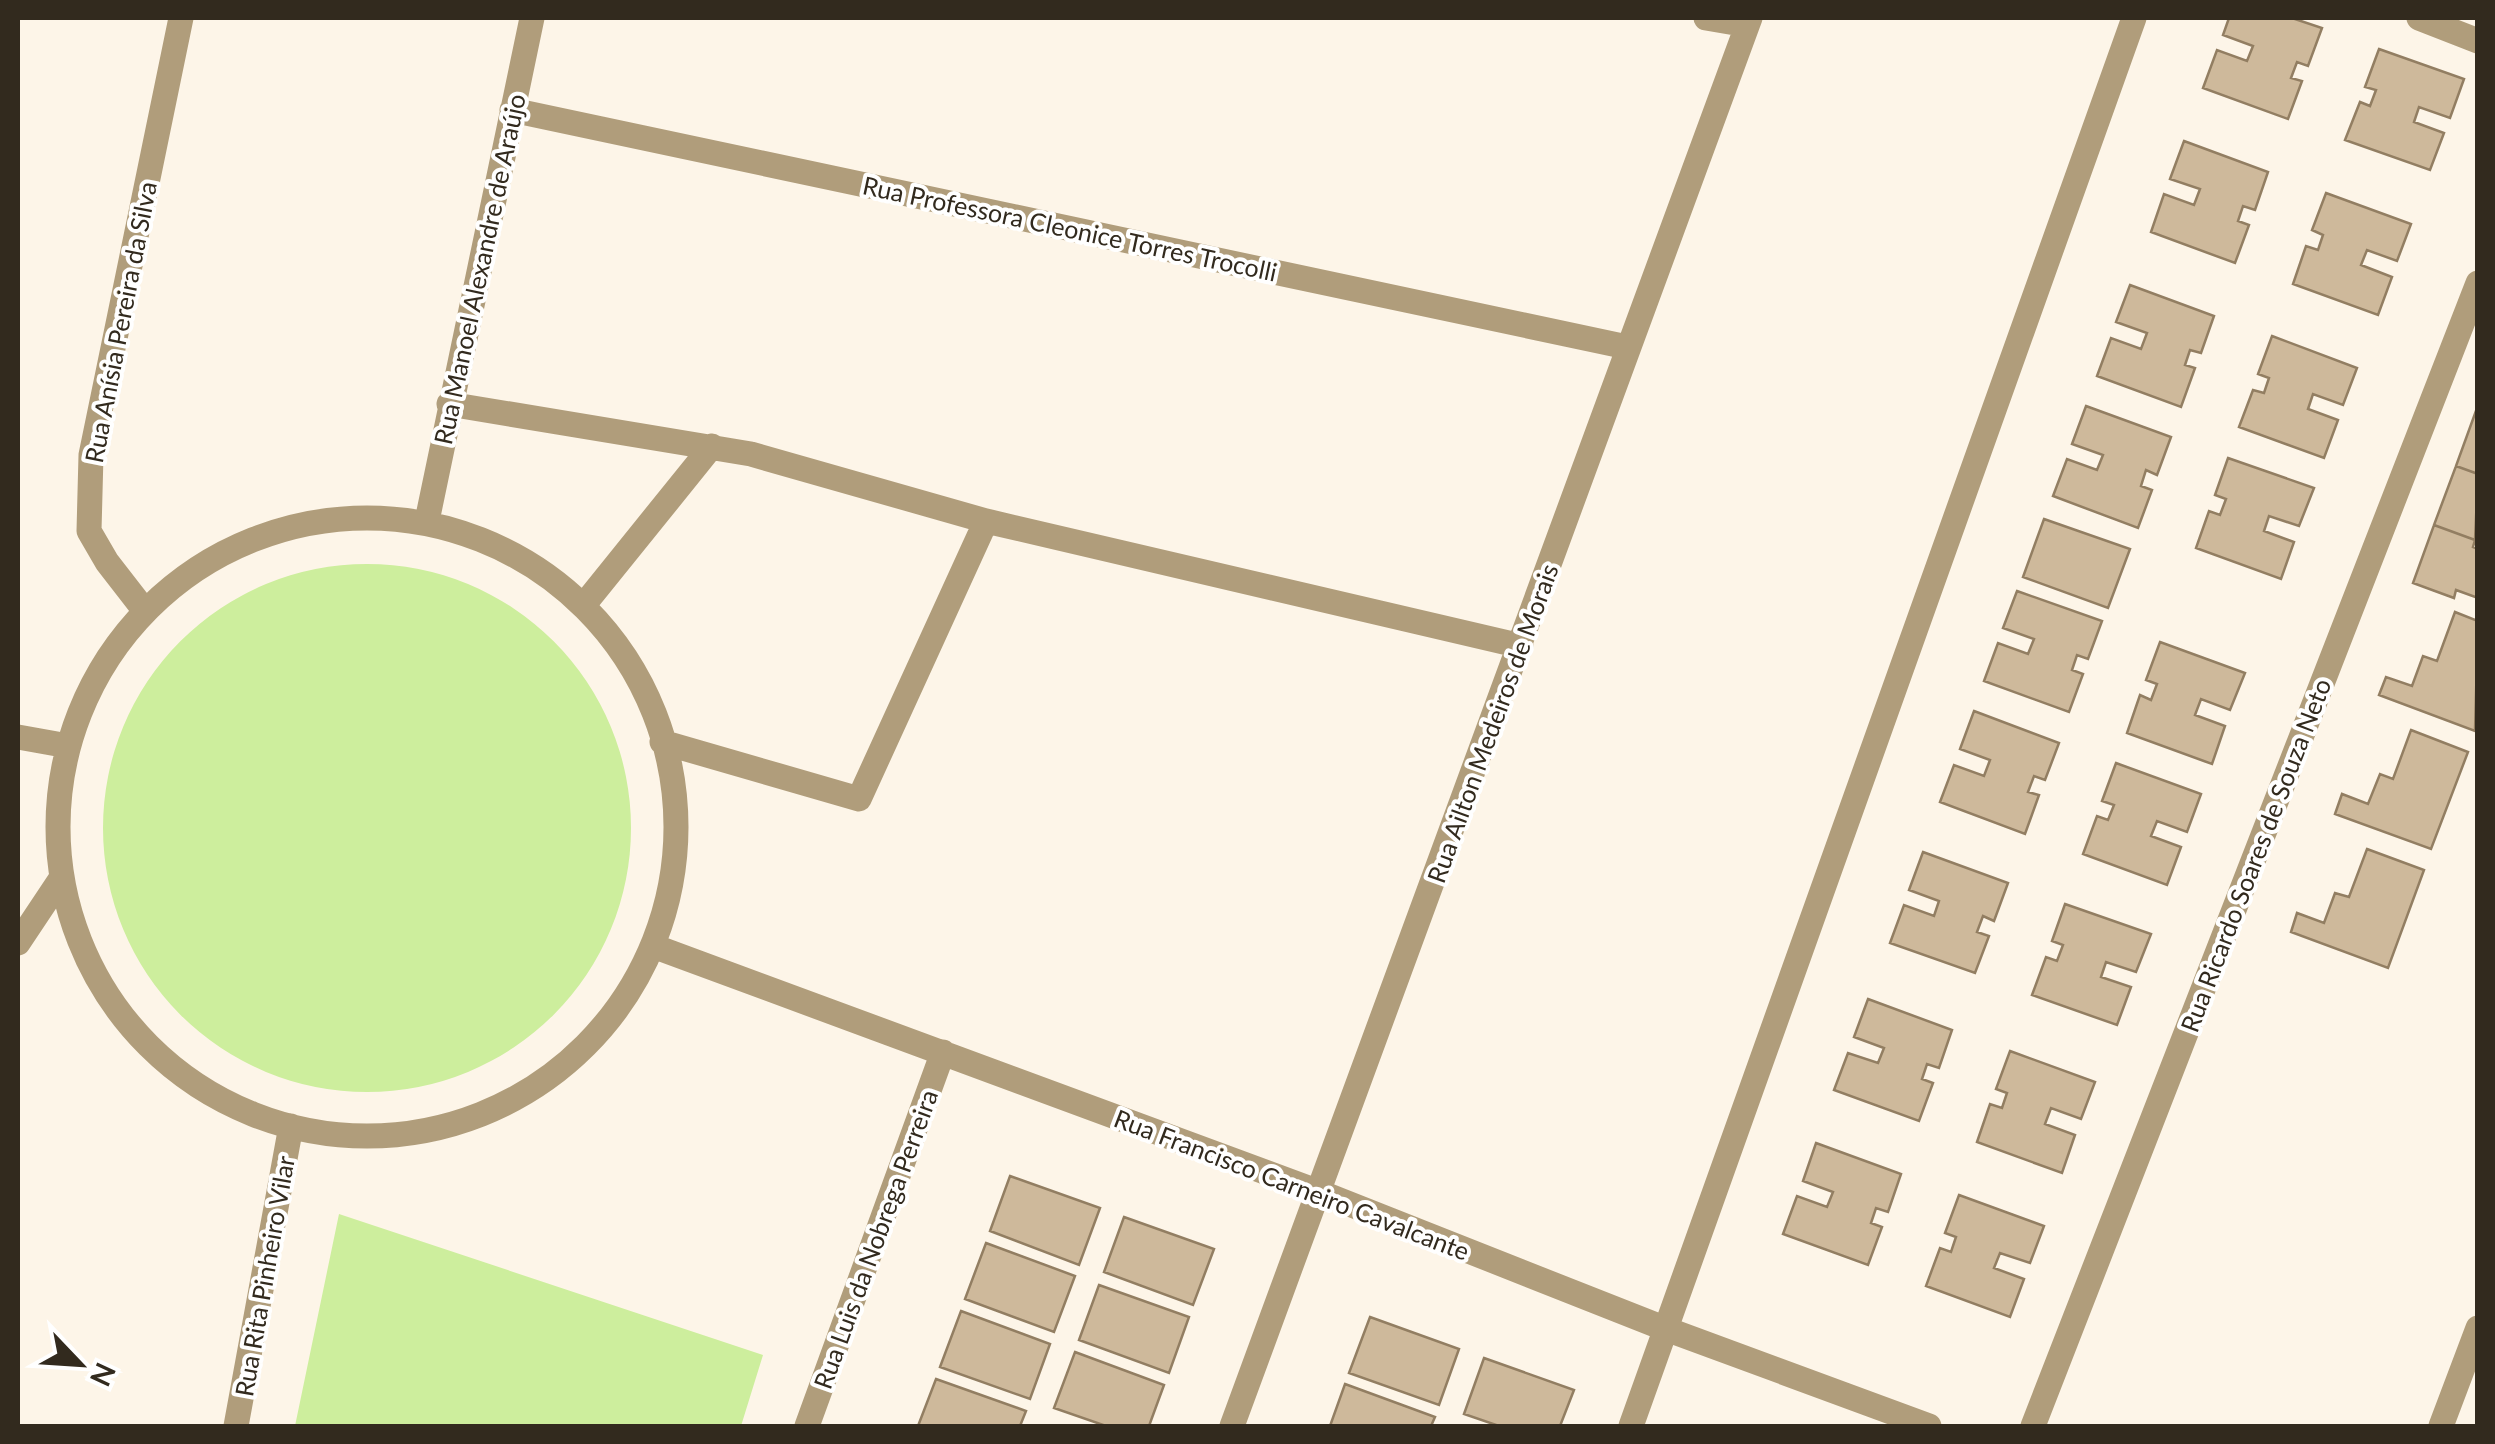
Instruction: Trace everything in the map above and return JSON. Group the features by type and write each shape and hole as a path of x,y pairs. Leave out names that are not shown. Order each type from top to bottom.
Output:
{"street":[{"name":"Rua Anísia Pereira da Silva","path":"145,611 107,562 89,530 91,455 181,18"},
{"name":"Rua Manoel Alexandre de Araújo","path":"426,520 532,18"},
{"path":"1706,18 1748,21"},
{"path":"1631,1426 2134,18"},
{"path":"2419,18 2478,41"},
{"name":"Rua Ailton Medeiros de Morais","path":"1232,1426 1522,646 1748,21"},
{"name":"Rua Professora Cleonice Torres Trocolli","path":"512,110 1627,347"},
{"name":"Rua Ricardo Soares de Souza Neto","path":"2033,1426 2478,283"},
{"path":"449,404 751,454 986,520 1522,646"},
{"path":"588,601 712,446"},
{"path":"426,520 491,542 588,601 651,702 673,776 675,853 653,946 627,996 578,1054 518,1098 450,1128 376,1139 291,1126 215,1100 142,1044 89,968 60,880 57,744 145,611 224,552 318,521 426,520"},
{"path":"662,742 859,799 986,520"},
{"path":"18,737 57,744"},
{"path":"18,944 60,880"},
{"name":"Rua Francisco Carneiro Cavalcante","path":"653,946 1319,1192 1666,1329 1929,1426"},
{"name":"Rua Luis da Nobrega Perreira","path":"808,1426 943,1052"},
{"name":"Rua Rita Pinheiro Vilar","path":"236,1426 291,1126"},
{"path":"2441,1426 2478,1328"}],"green space":[{"path":"367,564 419,569 468,584 514,608 554,641 587,681 611,727 626,776 631,828 626,880 611,929 587,975 554,1015 514,1048 468,1072 419,1087 367,1092 315,1087 266,1072 220,1048 180,1015 147,975 123,929 108,880 103,828 108,776 123,727 147,681 180,641 220,608 266,584 315,569"},
{"path":"339,1214 763,1355 741,1426 295,1426"}],"building":[{"path":"2229,18 2292,18 2322,28 2308,66 2297,62 2291,78 2302,81 2288,119 2203,88 2217,50 2247,61 2253,46 2223,35"},
{"path":"2379,49 2464,79 2450,118 2419,107 2414,122 2444,133 2430,170 2345,140 2360,102 2370,106 2376,90 2365,87"},
{"path":"2184,141 2268,172 2255,210 2243,206 2238,221 2249,225 2235,263 2151,232 2164,194 2194,205 2200,189 2170,179"},
{"path":"2326,193 2411,224 2397,261 2367,250 2361,265 2392,277 2378,315 2293,284 2306,246 2318,250 2323,235 2312,230"},
{"path":"2130,285 2214,316 2201,353 2190,350 2185,365 2195,368 2181,407 2097,376 2111,338 2141,349 2147,333 2116,322"},
{"path":"2272,336 2357,368 2343,405 2313,394 2308,409 2338,420 2324,458 2239,427 2253,390 2264,393 2269,378 2258,374"},
{"path":"2086,406 2171,437 2157,475 2146,470 2141,486 2152,490 2138,528 2053,496 2067,459 2097,470 2103,455 2072,444"},
{"path":"2478,408 2478,474 2456,466"},
{"path":"2228,458 2314,488 2299,526 2269,516 2264,531 2294,542 2281,579 2196,548 2209,511 2220,515 2226,499 2215,495"},
{"path":"2456,466 2478,474 2475,540 2434,525"},
{"path":"2044,519 2130,549 2108,608 2023,577"},
{"path":"2434,525 2475,540 2478,598 2456,590 2454,598 2413,583"},
{"path":"2017,591 2102,621 2088,659 2077,655 2072,670 2083,674 2069,712 1984,681 1998,643 2028,654 2034,639 2003,628"},
{"path":"2455,612 2478,621 2475,731 2379,695 2386,677 2412,686 2423,656 2437,661"},
{"path":"2160,642 2245,673 2230,710 2201,699 2195,715 2225,726 2212,764 2127,733 2140,695 2151,700 2157,684 2146,680"},
{"path":"1974,711 2059,743 2045,780 2034,776 2028,792 2039,795 2025,834 1940,802 1954,765 1984,776 1990,760 1960,749"},
{"path":"2411,730 2468,752 2431,849 2335,814 2342,794 2368,804 2380,774 2393,779"},
{"path":"2116,763 2201,794 2187,832 2157,821 2151,836 2181,847 2167,885 2083,854 2097,816 2108,820 2114,805 2102,801"},
{"path":"2367,849 2424,870 2388,968 2291,932 2297,913 2324,923 2335,893 2349,897"},
{"path":"1923,852 2008,883 1994,921 1983,916 1977,932 1989,936 1975,973 1890,943 1904,905 1934,916 1939,901 1909,890"},
{"path":"2065,904 2151,934 2136,972 2106,962 2101,977 2131,987 2117,1025 2032,995 2046,957 2057,961 2063,945 2052,941"},
{"path":"1868,999 1952,1030 1939,1068 1927,1064 1922,1079 1933,1083 1919,1121 1834,1090 1848,1053 1878,1063 1884,1048 1854,1037"},
{"path":"2010,1051 2095,1082 2081,1119 2051,1108 2045,1124 2075,1135 2062,1173 1977,1142 1990,1104 2002,1108 2007,1093 1996,1089"},
{"path":"1816,1143 1901,1174 1888,1212 1876,1208 1871,1223 1882,1227 1868,1265 1783,1234 1797,1196 1827,1207 1833,1192 1803,1181"},
{"path":"1010,1176 1100,1208 1079,1265 990,1231"},
{"path":"1959,1195 2044,1226 2030,1263 2000,1253 1994,1268 2024,1279 2010,1317 1926,1286 1940,1248 1951,1252 1956,1237 1945,1233"},
{"path":"1124,1217 1214,1249 1193,1305 1104,1272"},
{"path":"986,1243 1075,1276 1054,1332 965,1299"},
{"path":"1099,1285 1189,1317 1169,1373 1079,1340"},
{"path":"961,1311 1050,1344 1030,1399 940,1367"},
{"path":"1370,1317 1459,1349 1439,1405 1349,1373"},
{"path":"1075,1352 1164,1385 1149,1426 1106,1426 1054,1408"},
{"path":"1484,1358 1574,1390 1560,1426 1499,1426 1464,1414"},
{"path":"936,1379 1026,1411 1020,1426 918,1426"},
{"path":"1345,1384 1435,1417 1431,1426 1330,1426"}]}
